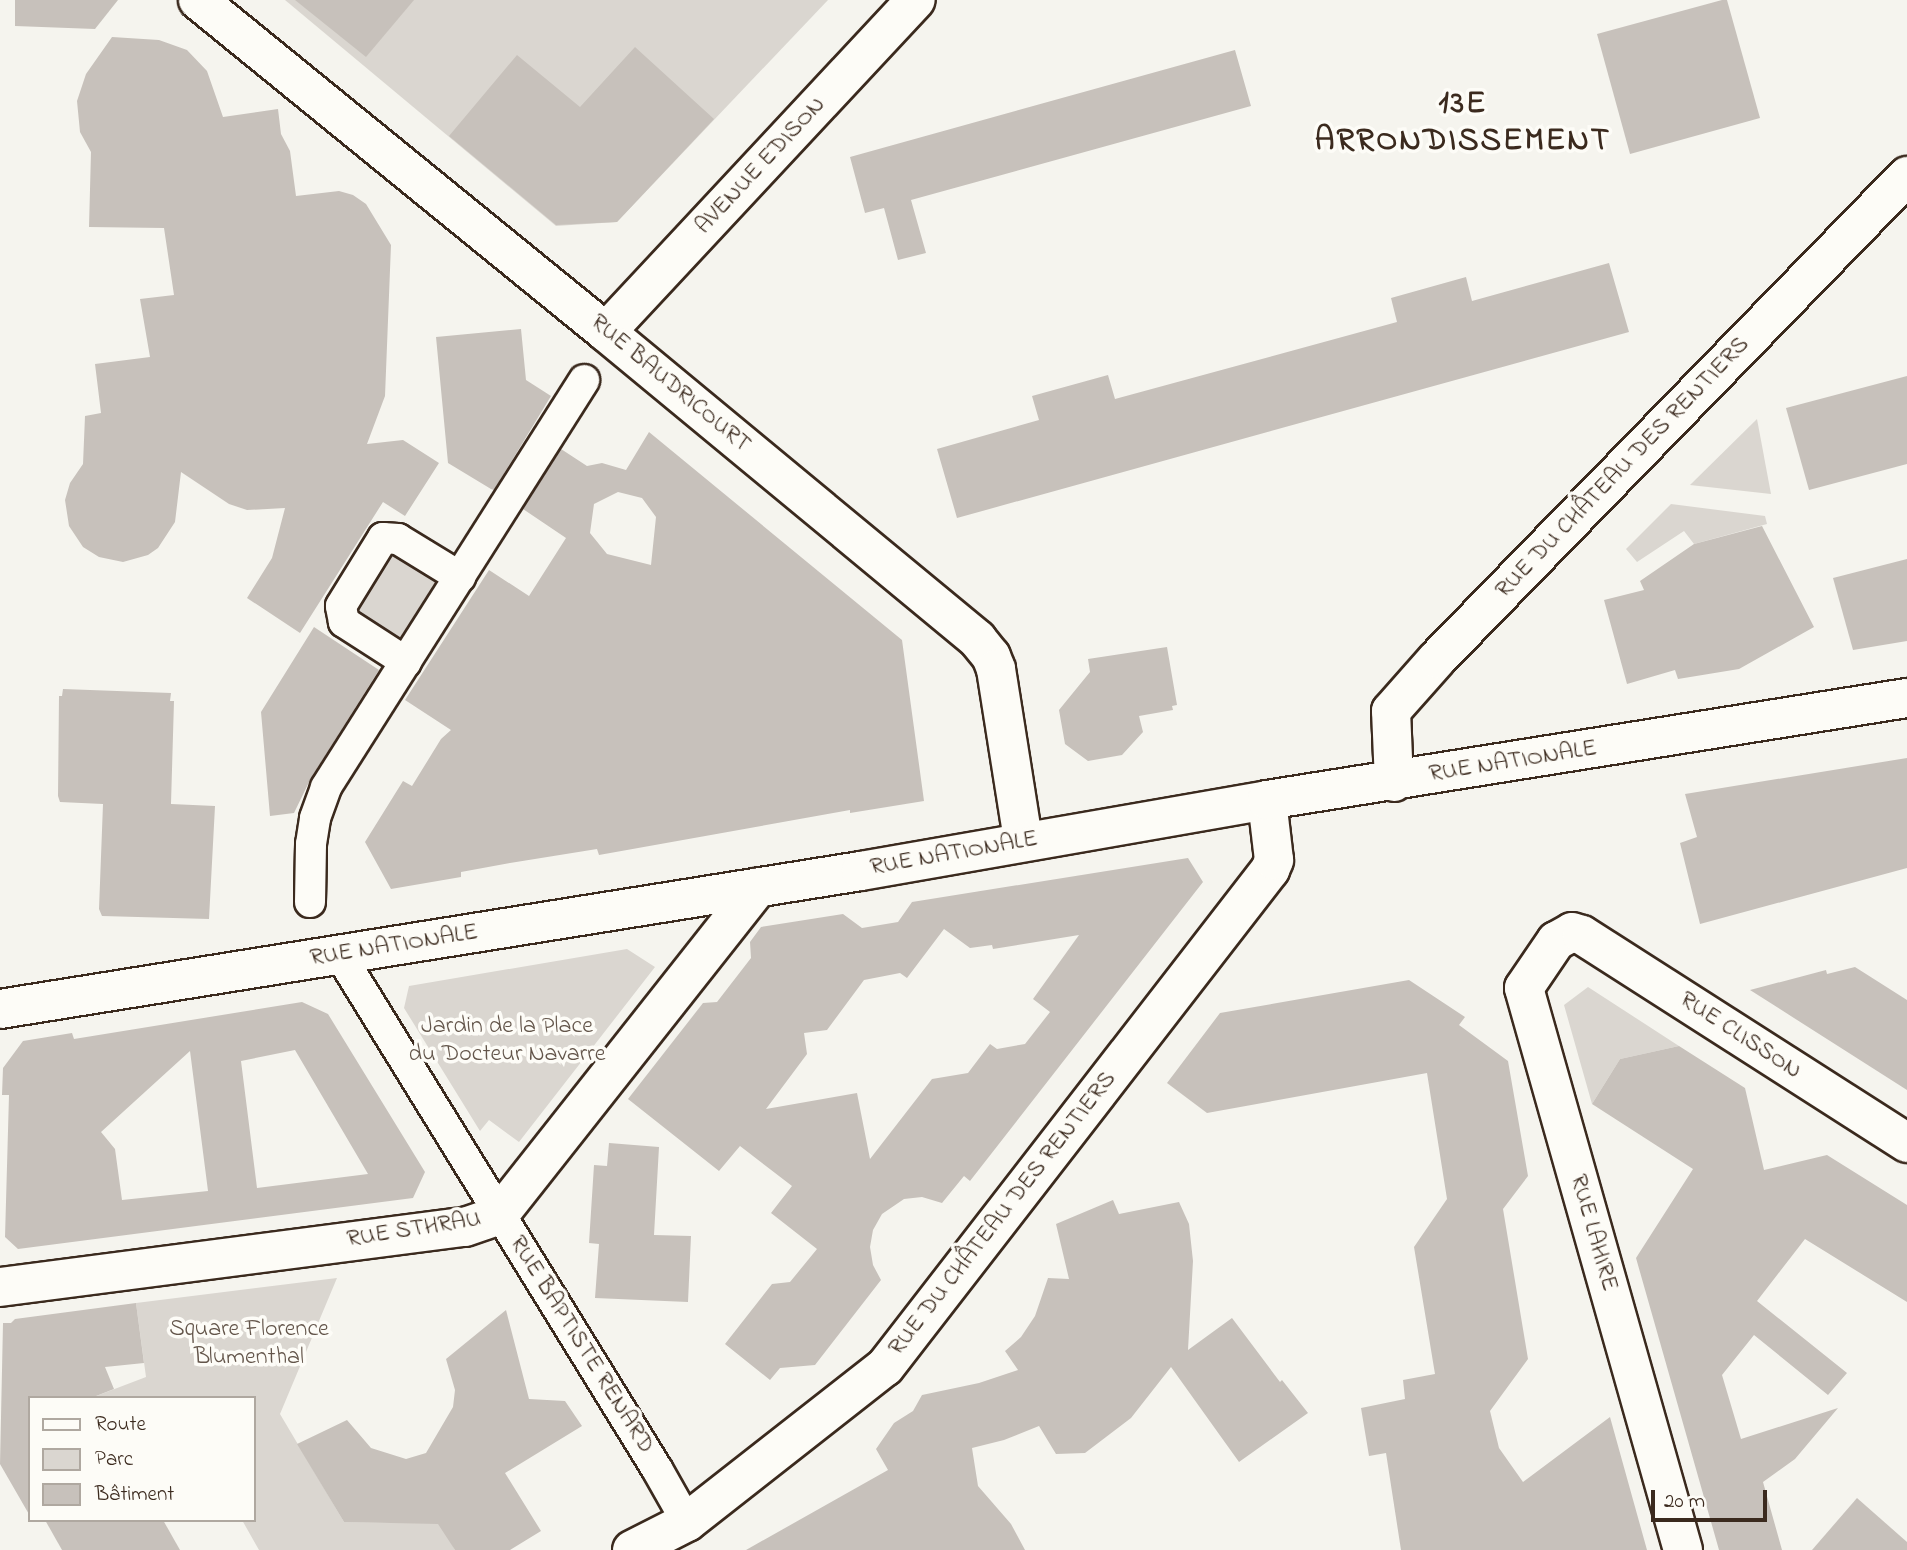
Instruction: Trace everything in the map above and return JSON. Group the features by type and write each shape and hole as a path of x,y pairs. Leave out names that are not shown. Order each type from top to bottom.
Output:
{"street":[{"name":"RUE BAUDRICOURT","path":"198,0 977,639 991,656 1023,841"},
{"name":"AVENUE EDISON","path":"606,332 916,0"},
{"name":"RUE DU CHÂTEAU DES RENTIERS","path":"1394,782 1391,711 1437,659 1907,176"},
{"path":"310,902 311,844 315,818 326,787 584,380"},
{"path":"406,662 344,622 341,606 383,538 398,538 460,577"},
{"name":"RUE NATIONALE","path":"0,1009 757,888 1267,800 1394,782 1907,698"},
{"name":"RUE DU CHÂTEAU DES RENTIERS","path":"632,1550 682,1536 885,1367 1270,870 1274,860 1267,800"},
{"name":"RUE STHRAU","path":"0,1287 464,1227 499,1215 757,888"},
{"name":"RUE CLISSON","path":"1572,932 1594,942 1907,1143"},
{"name":"RUE LAHIRE","path":"1572,932 1556,941 1524,988 1683,1550"},
{"name":"RUE BAPTISTE RENARD","path":"340,955 657,1469 682,1536"}],"green space":[{"path":"285,0 828,0 617,222 556,226"},
{"path":"1757,419 1771,494 1690,485"},
{"path":"1671,504 1765,516 1767,524 1694,544 1684,531 1637,562 1626,549"},
{"path":"392,548 441,581 401,645 353,618 351,607"},
{"name":"Jardin de la Place du Docteur Navarre","path":"627,949 655,967 519,1142 489,1120 480,1131 404,1008 409,986"},
{"path":"1588,987 1679,1046 1620,1059 1592,1104 1564,1005"},
{"name":"Square Florence Blumenthal","path":"337,1278 280,1414 344,1522 423,1523 437,1514 455,1550 259,1550 243,1522 256,1522 256,1396 96,1396 146,1377 136,1303"}],"building":[{"path":"15,0 118,0 95,29 15,26"},
{"path":"295,0 414,0 366,57"},
{"path":"1727,0 1760,118 1630,154 1597,34"},
{"path":"112,37 159,40 187,50 207,71 223,117 278,109 281,134 290,151 296,196 339,191 353,195 366,204 391,245 385,396 367,444 403,440 439,463 405,516 383,502 300,633 247,598 272,558 285,508 247,510 229,504 181,472 175,522 158,548 148,555 123,562 99,557 83,547 69,526 65,500 70,483 83,464 85,416 101,413 95,364 150,357 140,299 174,295 164,228 89,227 91,152 80,132 77,101 86,74"},
{"path":"635,47 714,119 617,222 556,225 449,136 517,55 580,107"},
{"path":"1235,50 1251,106 911,200 926,253 898,260 884,208 865,213 850,157"},
{"path":"1609,263 1629,332 957,518 937,449 1039,420 1032,396 1108,375 1115,399 1397,322 1391,298 1466,277 1472,301"},
{"path":"521,329 526,380 551,396 494,490 448,463 436,337"},
{"path":"1907,376 1907,464 1809,490 1786,408"},
{"path":"649,432 902,640 924,801 850,813 850,810 599,855 597,849 510,863 461,872 461,877 391,889 365,842 403,781 412,786 441,739 451,730 405,700 489,570 529,596 566,538 523,509 561,449 587,466 602,463 626,470","holes":["618,492 642,498 656,517 651,565 607,554 590,533 594,504"]},
{"path":"1762,526 1814,627 1739,669 1678,679 1675,670 1627,684 1604,600 1644,590 1640,581 1694,544"},
{"path":"1907,559 1907,641 1853,650 1833,578"},
{"path":"314,627 379,670 311,778 294,813 270,816 261,712"},
{"path":"1167,647 1177,705 1172,706 1173,710 1139,716 1143,732 1122,755 1088,761 1065,744 1059,710 1090,672 1088,659"},
{"path":"63,689 171,693 170,701 174,701 171,804 215,806 209,919 102,916 99,909 103,804 60,802 58,796 59,696 62,696"},
{"path":"1907,758 1907,868 1700,924 1680,843 1697,837 1685,794"},
{"path":"1188,858 1203,882 970,1181 964,1176 942,1203 922,1197 904,1199 882,1214 873,1230 870,1247 873,1265 881,1280 815,1365 780,1368 770,1380 725,1344 772,1284 790,1282 817,1249 771,1213 792,1186 740,1146 719,1171 628,1099 703,1003 717,1002 751,958 750,942 761,927 843,914 862,928 898,922 912,902","holes":["944,929 970,948 992,945 993,949 1079,935 1033,999 1050,1012 1025,1044 997,1049 990,1044 968,1073 932,1079 870,1159 857,1093 766,1109 807,1054 804,1033 827,1030 864,980 900,973 907,978"]},
{"path":"1855,967 1907,1000 1907,1090 1750,990 1826,970 1827,974"},
{"path":"1409,980 1465,1017 1459,1025 1508,1061 1528,1176 1503,1209 1528,1359 1490,1411 1499,1448 1523,1482 1610,1417 1647,1550 1401,1550 1386,1453 1369,1456 1361,1408 1405,1399 1403,1380 1435,1374 1414,1247 1447,1199 1427,1073 1207,1113 1167,1083 1220,1013"},
{"path":"302,1002 328,1014 425,1172 413,1198 18,1249 5,1237 9,1095 2,1095 3,1068 23,1041 72,1033 74,1039","holes":["295,1050 368,1174 257,1188 241,1061","190,1051 208,1191 122,1200 115,1149 101,1132"]},
{"path":"1679,1046 1745,1088 1764,1170 1827,1155 1907,1205 1907,1302 1805,1239 1757,1301 1847,1373 1828,1395 1754,1335 1722,1375 1741,1439 1838,1408 1795,1459 1763,1482 1782,1550 1719,1550 1636,1258 1693,1169 1592,1104 1620,1059"},
{"path":"609,1143 659,1147 654,1235 691,1236 688,1302 595,1298 599,1244 589,1243 594,1165 607,1166"},
{"path":"1113,1200 1119,1214 1179,1202 1189,1224 1193,1261 1188,1350 1232,1318 1280,1382 1282,1380 1308,1413 1239,1462 1171,1367 1131,1418 1085,1453 1056,1454 1039,1426 1004,1440 972,1448 978,1486 1011,1524 1025,1550 746,1550 888,1470 876,1449 894,1423 913,1411 922,1395 979,1383 1018,1370 1005,1351 1021,1337 1035,1316 1048,1278 1069,1279 1056,1224"},
{"path":"136,1303 144,1363 105,1367 114,1389 96,1396 28,1396 28,1513 0,1464 3,1323 11,1323 15,1319"},
{"path":"506,1310 529,1399 565,1401 582,1426 505,1473 541,1531 510,1550 455,1550 438,1524 344,1522 297,1444 347,1420 371,1448 406,1459 426,1453 453,1407 455,1390 446,1359"},
{"path":"1857,1498 1907,1542 1907,1550 1812,1550"},
{"path":"46,1522 164,1522 180,1550 62,1550"}],"district":[{"name":"13E ARRONDISSEMENT","path":"1463,124"}]}
